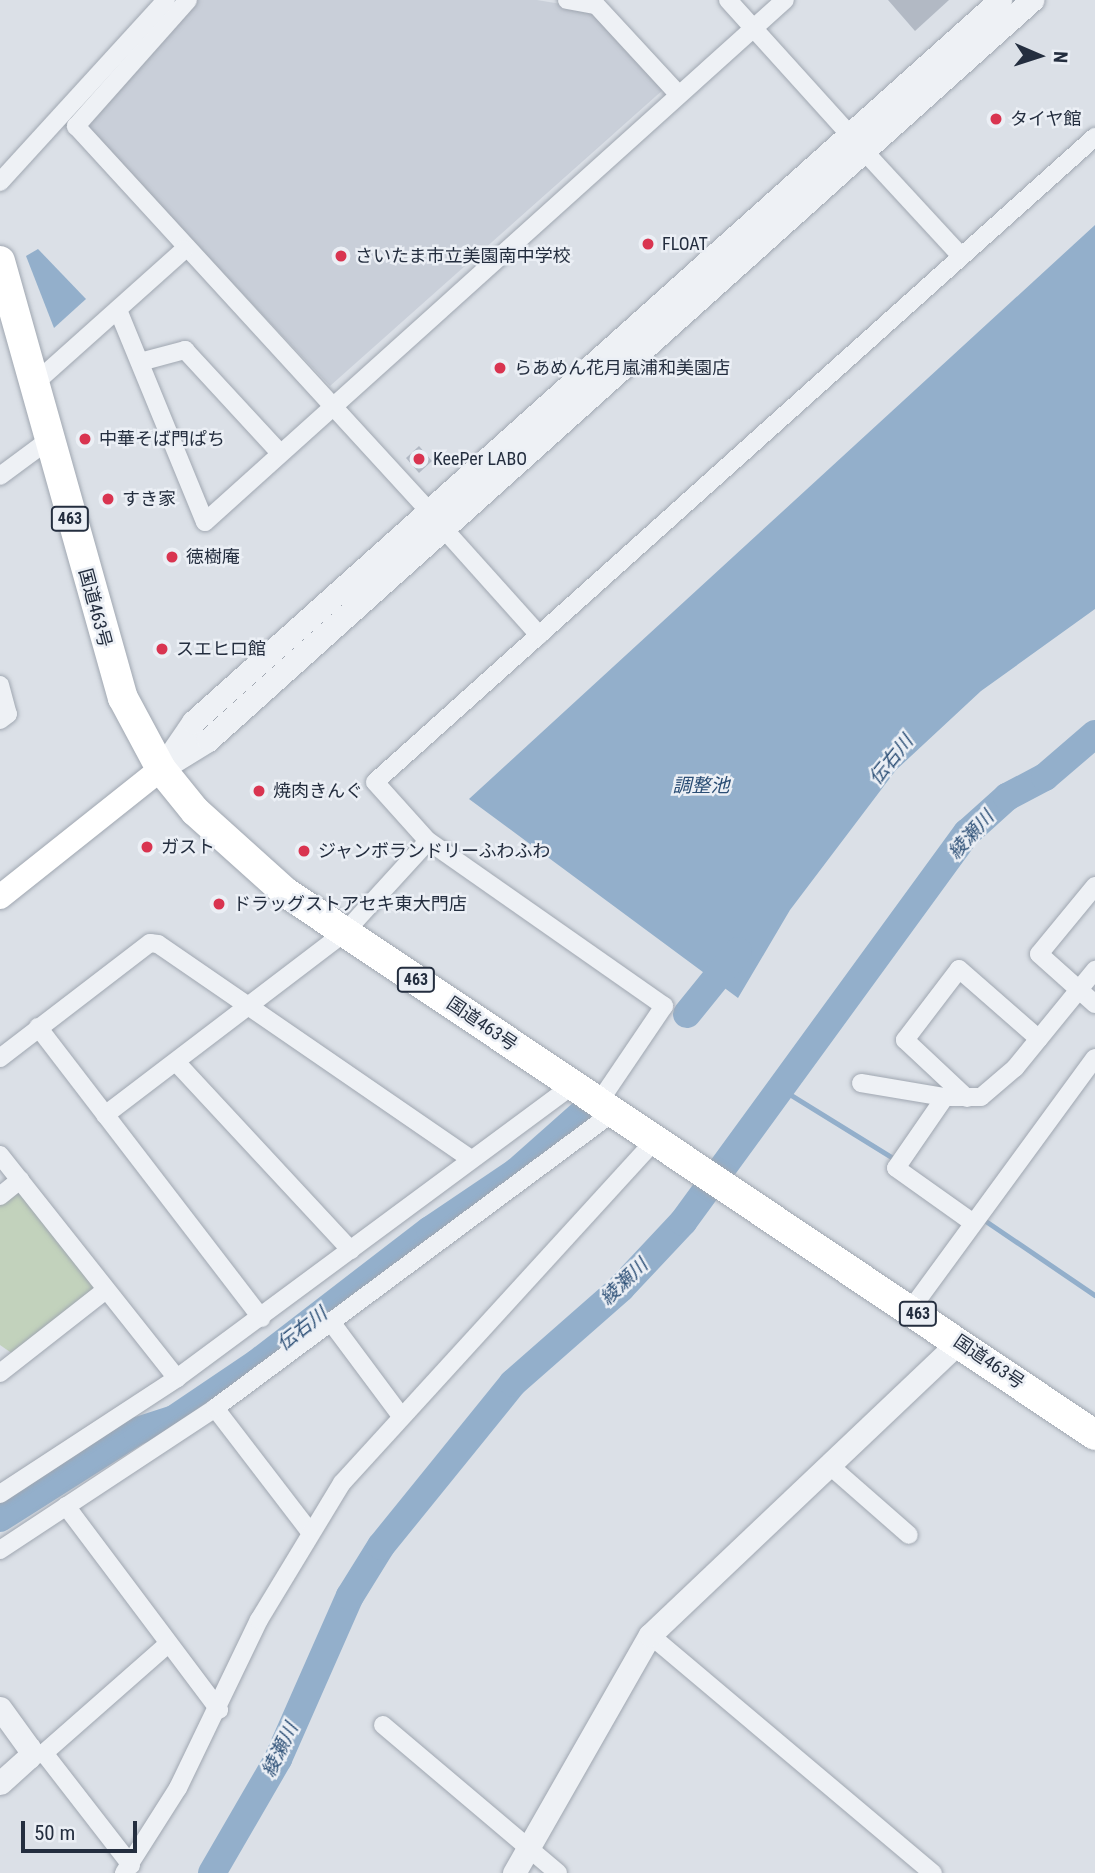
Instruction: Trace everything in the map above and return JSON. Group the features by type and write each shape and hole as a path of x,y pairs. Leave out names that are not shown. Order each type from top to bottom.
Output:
{"highway":[{"name":"国道463号","path":"0,261 102,640 123,698 161,769 238,855 345,932 911,1309 1095,1435"}],"main road":[{"path":"0,897 161,769"}],"street":[{"path":"0,182 166,0"},
{"path":"188,0 76,126 184,250 333,405 539,635"},
{"path":"567,0 599,3 679,95"},
{"path":"728,0 961,256"},
{"path":"118,310 205,522 785,0"},
{"path":"857,143 1000,0"},
{"path":"161,769 193,722 436,520 857,143 1032,0"},
{"path":"0,1550 215,1408 331,1322 606,1107 664,1006 428,841 374,782 1095,137"},
{"path":"34,384 184,250"},
{"path":"140,362 186,350 280,453"},
{"path":"0,476 50,439"},
{"path":"0,685 8,714 0,720"},
{"path":"105,1115 345,932 428,841"},
{"path":"1095,886 1039,954 1095,1004"},
{"path":"2,1052 150,943 248,1006 471,1159"},
{"path":"967,1098 905,1040 960,969 1039,1039"},
{"path":"861,1083 944,1097 981,1097 1039,1039 1095,970"},
{"path":"38,1027 261,1318"},
{"path":"911,1309 972,1222 1095,1058"},
{"path":"176,1062 351,1250"},
{"path":"0,1494 177,1378 573,1085"},
{"path":"944,1097 896,1168 972,1222"},
{"path":"0,1708 127,1869 219,1710 259,1620 342,1483 655,1140"},
{"path":"0,1155 177,1378"},
{"path":"0,1196 20,1180"},
{"path":"4,1363 106,1290"},
{"path":"331,1322 401,1416"},
{"path":"514,1873 650,1635 959,1342"},
{"path":"215,1408 310,1532"},
{"path":"828,1465 909,1535"},
{"path":"66,1506 219,1710"},
{"path":"650,1635 933,1873"},
{"path":"0,1783 169,1644"},
{"path":"383,1725 558,1873"}],"shaded area":[{"name":"さいたま市立美園南中学校","path":"192,0 537,0 591,9 664,89 330,386 83,125"}],"green space":[{"path":"17,1190 95,1284 95,1291 13,1354 0,1345 0,1203"}],"water":[{"name":"調整池","path":"1095,225 1095,609 981,691 896,770 790,910 738,998 469,799"},
{"path":"38,249 86,299 54,328 26,256"}],"building":[{"path":"888,0 949,0 915,31"},
{"name":"KeePer LABO","path":"419,446 432,461 419,473 406,458"}],"waterway":[{"name":"綾瀬川","path":"212,1873 278,1759 350,1596 381,1546 513,1383 621,1288 683,1222 967,833 1007,797 1045,777 1095,734"},
{"name":"伝右川","path":"687,1014 738,951"},
{"path":"783,1090 898,1161"},
{"name":"伝右川","path":"0,1518 137,1431 174,1419 257,1363 430,1230 516,1172 585,1111"},
{"path":"983,1219 1095,1295"}],"place":[{"name":"タイヤ館","path":"996,119"},
{"name":"FLOAT","path":"648,244"},
{"name":"さいたま市立美園南中学校","path":"341,256"},
{"name":"らあめん花月嵐浦和美園店","path":"500,368"},
{"name":"中華そば門ぱち","path":"85,439"},
{"name":"KeePer LABO","path":"419,459"},
{"name":"すき家","path":"108,499"},
{"name":"徳樹庵","path":"172,557"},
{"name":"スエヒロ館","path":"162,649"},
{"name":"焼肉きんぐ","path":"259,791"},
{"name":"ガスト","path":"147,847"},
{"name":"ジャンボランドリーふわふわ","path":"304,851"},
{"name":"ドラッグストアセキ東大門店","path":"219,904"}]}
